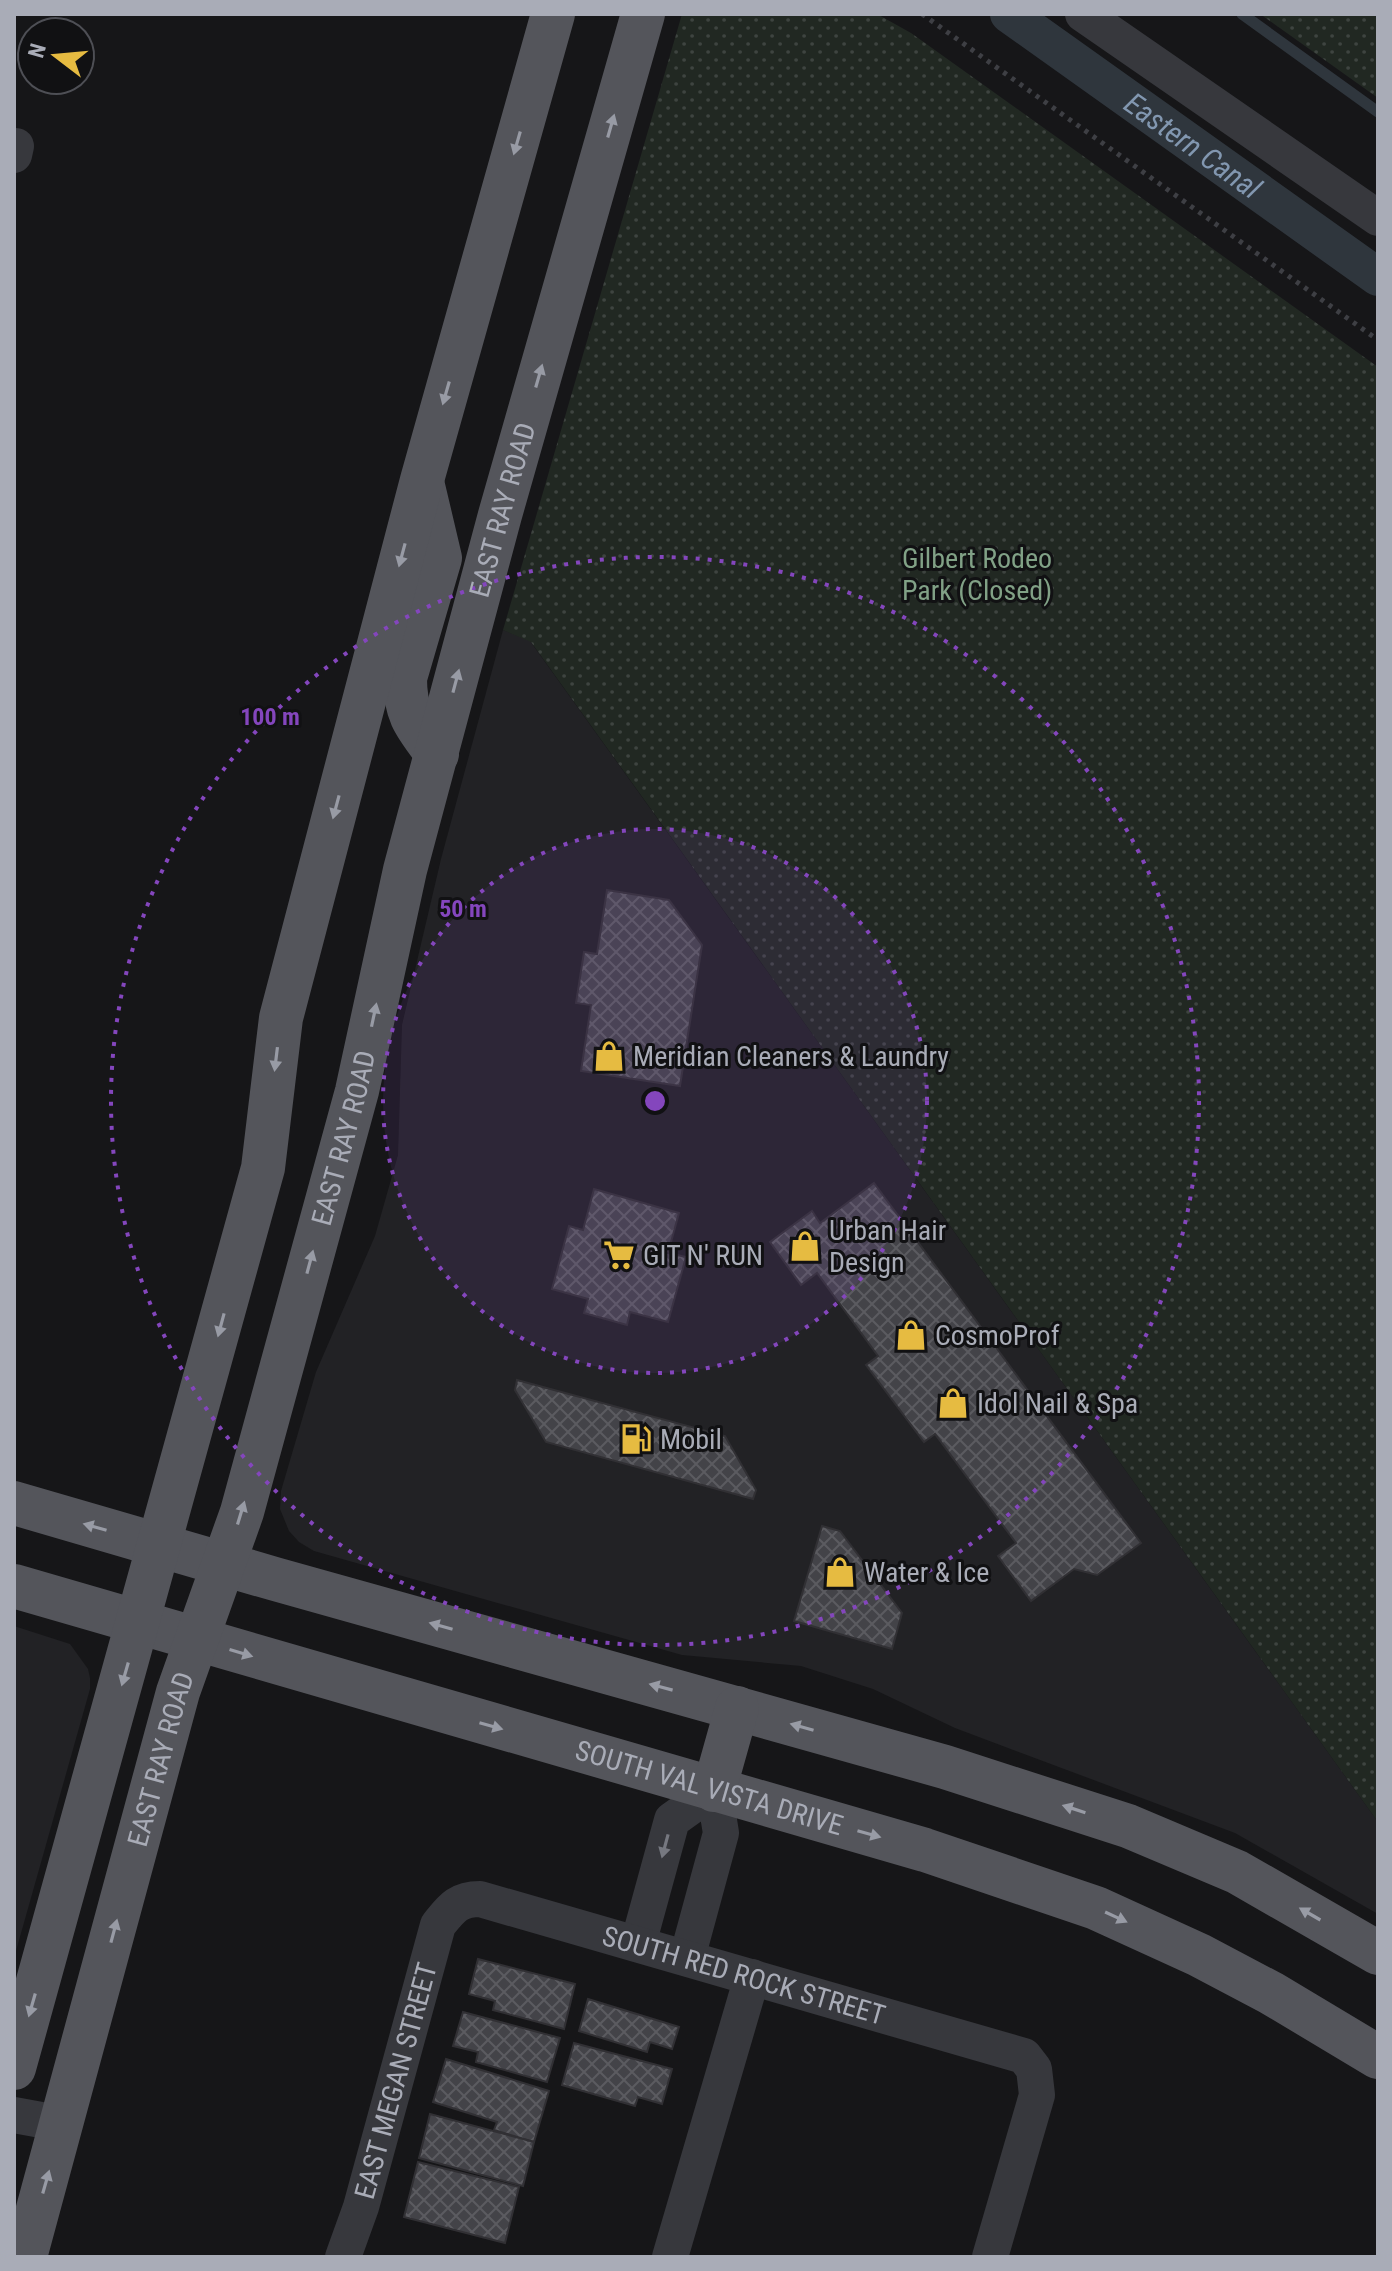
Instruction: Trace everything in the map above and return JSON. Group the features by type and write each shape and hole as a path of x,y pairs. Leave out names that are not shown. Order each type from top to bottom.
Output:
{"main road":[{"name":"EAST RAY ROAD","path":"14,2068 263,1168 281,1018 422,480 553,14"},
{"name":"EAST RAY ROAD","path":"25,2257 178,1692 242,1512 357,1091 405,870 500,515 643,14"},
{"path":"422,480 440,558 405,678 405,694 412,721 437,754"},
{"path":"14,1503 945,1767 1128,1826 1237,1872 1378,1953"},
{"name":"SOUTH VAL VISTA DRIVE","path":"14,1586 925,1850 1096,1908 1299,2008 1378,2057"},
{"path":"714,1790 737,1708"}],"street":[{"path":"1083,14 1378,218"},
{"path":"638,1944 672,1820 714,1790 721,1833 687,1958"},
{"name":"SOUTH RED ROCK STREET","path":"451,1909 465,1899 480,1899 1024,2056 1034,2069 1037,2095 990,2257"},
{"name":"EAST MEGAN STREET","path":"343,2257 361,2207 438,1925 451,1909"},
{"path":"670,2257 752,1977"},
{"path":"14,2115 63,2124"}],"path":[{"path":"922,14 1378,340"}],"shaded area":[{"path":"503,630 530,641 1378,1822 1378,1914 1235,1833 955,1728 873,1689 801,1666 682,1655 314,1551 289,1531 280,1509 281,1491 316,1372 375,1236 398,1155 402,1025 441,859"},
{"path":"14,1626 70,1644 88,1669 90,1689 14,1958"}],"green space":[{"name":"Gilbert Rodeo Park (Closed)","path":"682,14 877,14 911,33 1378,367 1378,1822 531,642 503,630"},
{"path":"1260,14 1378,14 1378,98"}],"building":[{"path":"607,890 669,900 702,945 680,1086 581,1071 591,1005 576,1003 584,952 597,954"},
{"path":"874,1183 1141,1543 1097,1575 1074,1569 1031,1601 998,1556 1016,1543 935,1434 924,1442 866,1365 878,1356 817,1273 801,1285 770,1242 812,1211 820,1223"},
{"name":"GIT N' RUN","path":"594,1189 679,1213 668,1253 686,1257 668,1322 630,1312 627,1325 584,1313 588,1299 552,1289 569,1226 583,1230"},
{"name":"Mobil","path":"517,1380 725,1436 756,1490 753,1499 546,1442 515,1390"},
{"name":"Water & Ice","path":"822,1526 840,1531 902,1613 892,1649 794,1621"},
{"path":"478,1959 575,1984 564,2029 493,2010 495,2001 469,1994"},
{"path":"588,1999 679,2027 672,2049 650,2042 647,2052 579,2031"},
{"path":"463,2012 560,2038 547,2082 476,2062 478,2052 453,2046"},
{"path":"574,2043 672,2069 662,2104 638,2097 635,2106 562,2085"},
{"path":"446,2059 549,2091 534,2142 494,2130 497,2122 433,2102"},
{"path":"430,2114 534,2142 523,2186 419,2158"},
{"path":"418,2162 519,2187 505,2243 404,2217"}],"waterway":[{"name":"Eastern Canal","path":"1009,14 1378,277"},
{"path":"1242,14 1378,112"}],"place":[{"name":"Meridian Cleaners & Laundry","path":"609,1056"},
{"name":"Urban Hair Design","path":"805,1246"},
{"name":"GIT N' RUN","path":"619,1255"},
{"name":"CosmoProf","path":"911,1335"},
{"name":"Idol Nail & Spa","path":"953,1403"},
{"name":"Mobil","path":"636,1439"},
{"name":"Water & Ice","path":"840,1572"}]}
